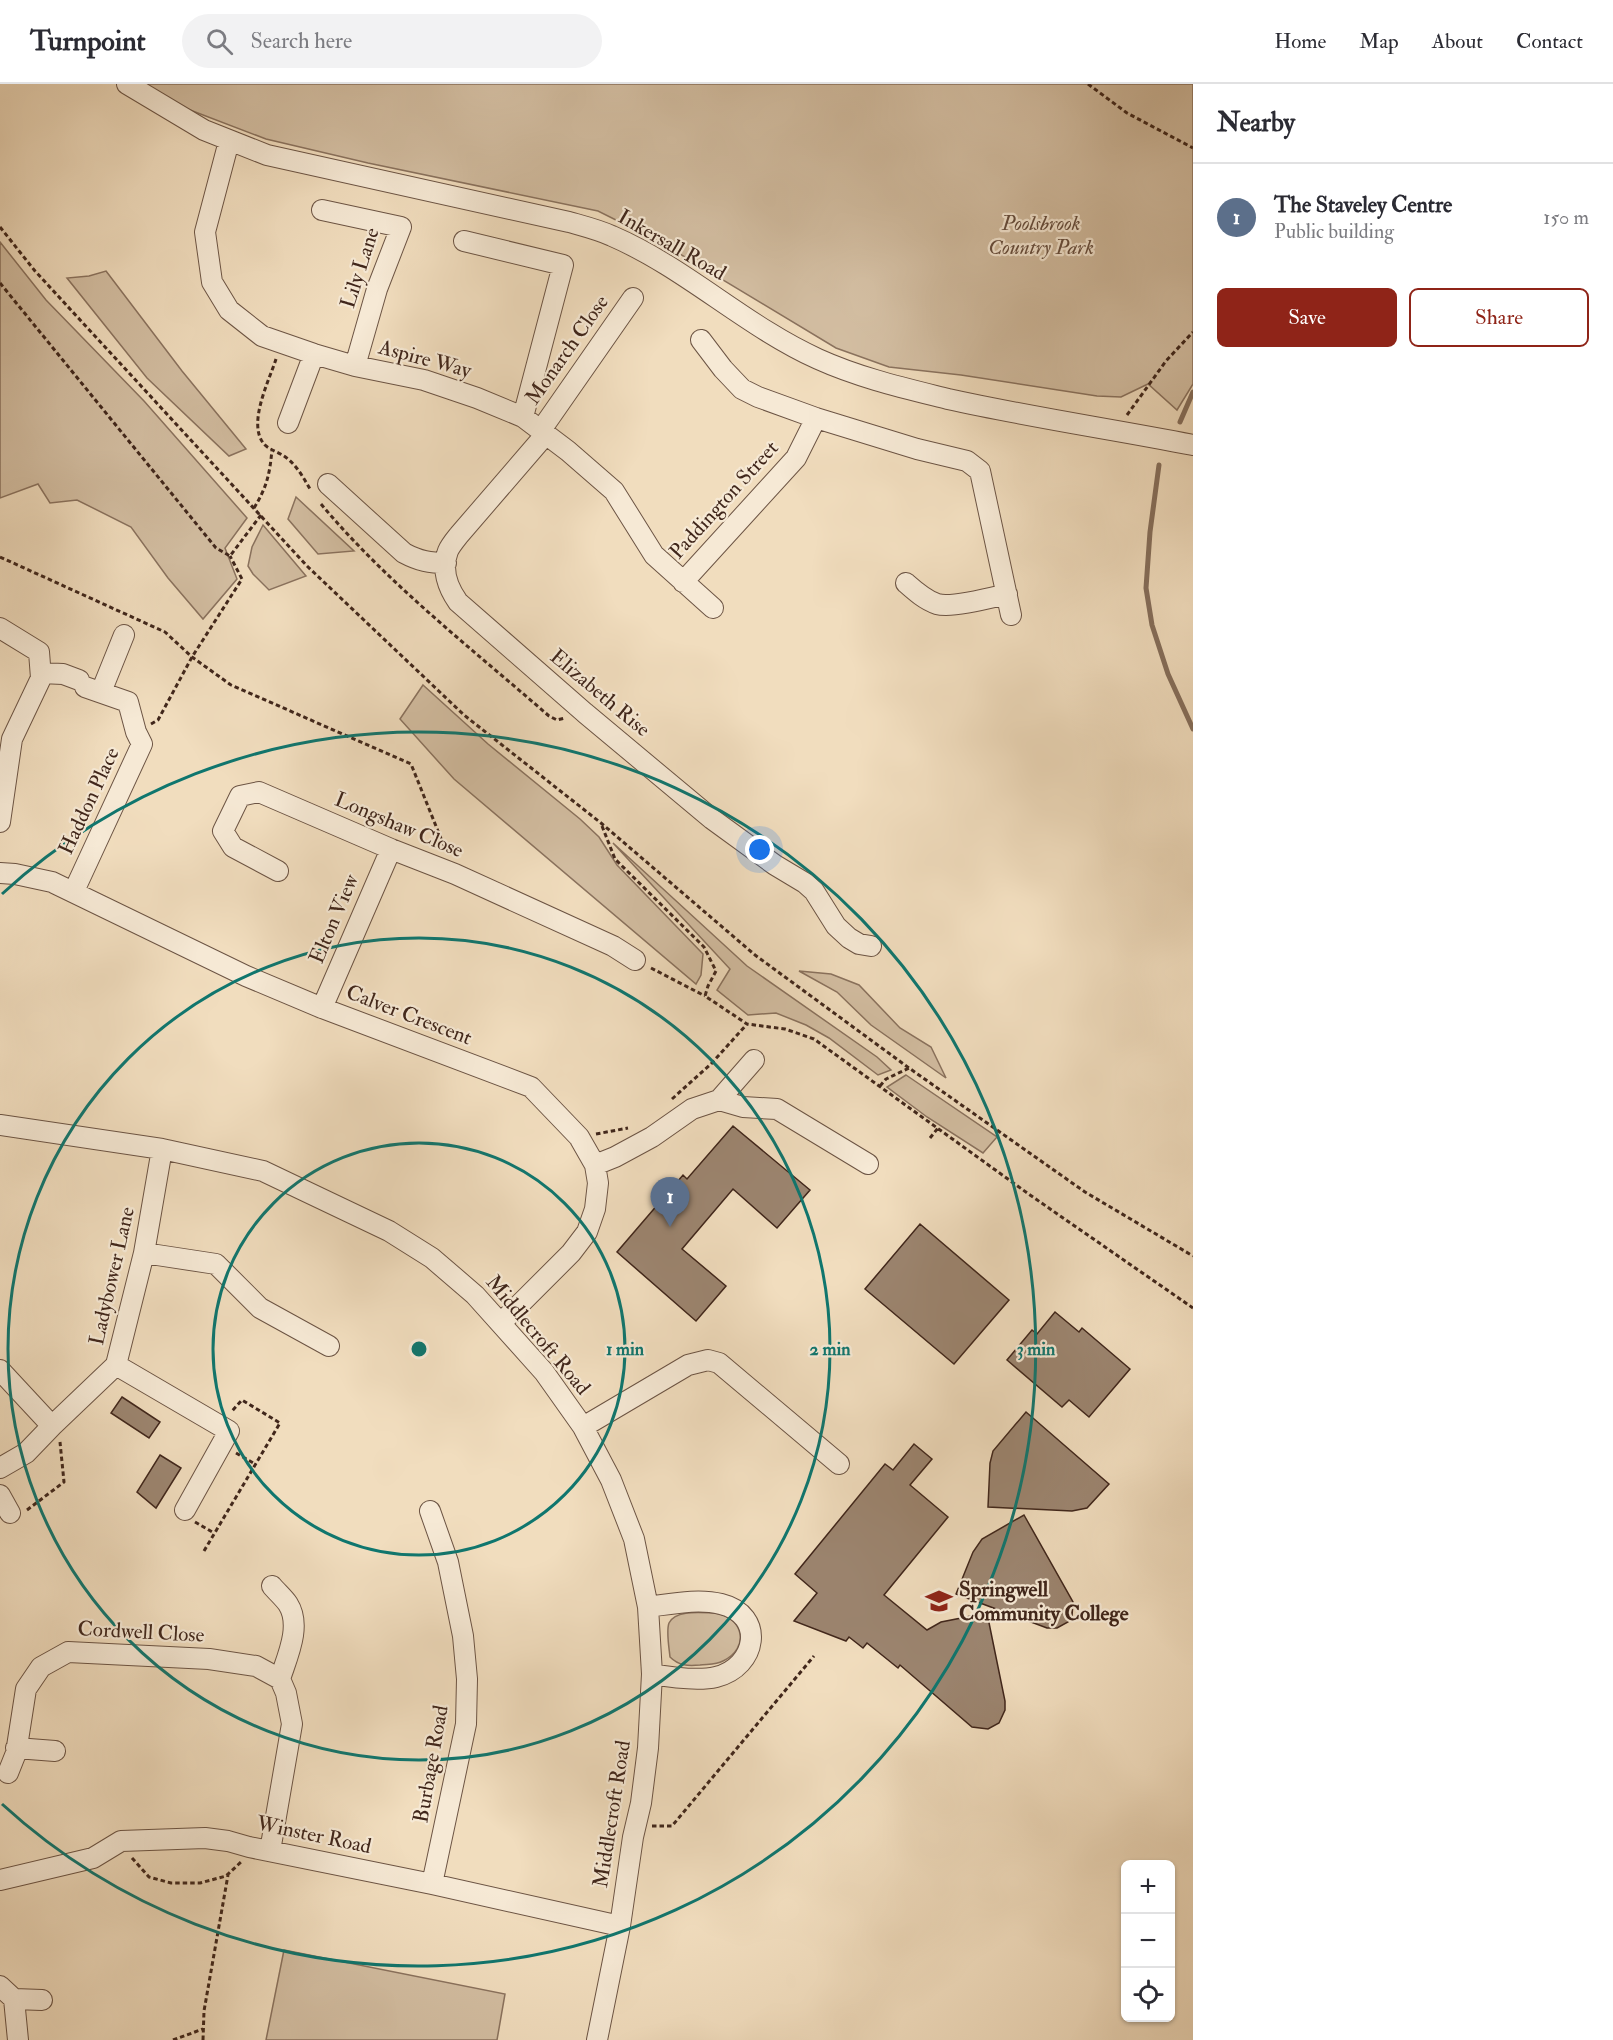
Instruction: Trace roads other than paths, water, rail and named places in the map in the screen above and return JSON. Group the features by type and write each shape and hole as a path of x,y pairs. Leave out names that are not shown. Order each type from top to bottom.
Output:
{"street":[{"name":"Inkersall Road","path":"127,84 173,113 229,141 267,155 569,222 601,232 628,243 664,264 782,339 856,374 979,406 1193,445"},
{"name":"Aspire Way","path":"229,141 206,232 212,282 230,310 262,336 355,366 424,380 523,417 614,491 654,555 712,608"},
{"name":"Lily Lane","path":"322,210 400,227 377,289 355,366"},
{"path":"464,241 563,265 523,417"},
{"name":"Monarch Close","path":"543,432 633,298"},
{"path":"701,340 723,369 742,388 758,397 816,418 917,449 967,461 980,471 1011,615"},
{"path":"288,423 314,354"},
{"name":"Paddington Street","path":"683,582 796,458 816,418"},
{"path":"328,483 404,553 418,561 446,563 448,552 459,535 543,432"},
{"name":"Elizabeth Rise","path":"446,563 449,589 458,602 585,713 712,819 775,865 805,883 814,891 836,926 849,938 859,944 871,946"},
{"path":"906,583 922,597 938,604 961,603 1007,594"},
{"path":"0,628 39,652 41,673 41,678 5,755 0,822"},
{"path":"41,673 63,674 88,686 124,635"},
{"name":"Haddon Place","path":"74,891 142,744 136,732 128,702 88,686"},
{"name":"Longshaw Close","path":"278,871 233,847 223,831 240,796 259,792 455,874 613,946 635,960"},
{"name":"Elton View","path":"322,1008 391,849"},
{"name":"Calver Crescent","path":"0,873 15,873 52,882 246,976 322,1008 531,1087 579,1137 595,1165 598,1183 595,1209 587,1232 571,1254 501,1323"},
{"path":"595,1165 652,1137 692,1109 719,1100 754,1060"},
{"path":"719,1100 743,1107 777,1109 868,1164"},
{"name":"Middlecroft Road","path":"0,1125 162,1149 263,1171 389,1231 432,1258 475,1295 544,1372 583,1427 611,1480 634,1539 648,1607 652,1674 648,1748 641,1803 635,1827 620,1926 597,2040"},
{"name":"Ladybower Lane","path":"0,1468 26,1453 116,1365 144,1253 162,1149"},
{"path":"144,1253 216,1264 260,1308 329,1346"},
{"path":"583,1427 688,1365 708,1360 718,1363 839,1464"},
{"path":"116,1365 227,1424 185,1510"},
{"path":"0,1370 55,1423"},
{"path":"0,1495 14,1514"},
{"name":"Burbage Road","path":"430,1511 448,1562 463,1636 467,1679 466,1724 432,1884"},
{"path":"270,1851 292,1724 286,1693 280,1679 290,1647 294,1619 288,1604 272,1586"},
{"path":"648,1607 692,1602 721,1604 737,1611 749,1624 752,1639 747,1655 736,1668 716,1677 652,1674"},
{"name":"Cordwell Close","path":"8,1773 16,1748 26,1689 41,1667 68,1652 209,1659 256,1666 280,1679"},
{"path":"16,1748 55,1751"},
{"name":"Winster Road","path":"0,1880 93,1858 121,1841 205,1838 228,1840 249,1847 432,1884 620,1926"},
{"path":"18,2040 7,1993 42,2000"}],"waterway":[{"path":"1180,422 1193,392"},
{"path":"1159,465 1150,532 1146,588 1152,625 1168,674 1193,729"}],"place":[{"name":"The Staveley Centre","path":"670,1227"},
{"name":"Springwell Community College","path":"939,1601"}],"park label":[{"name":"Poolsbrook Country Park","path":"1041,235"}]}
